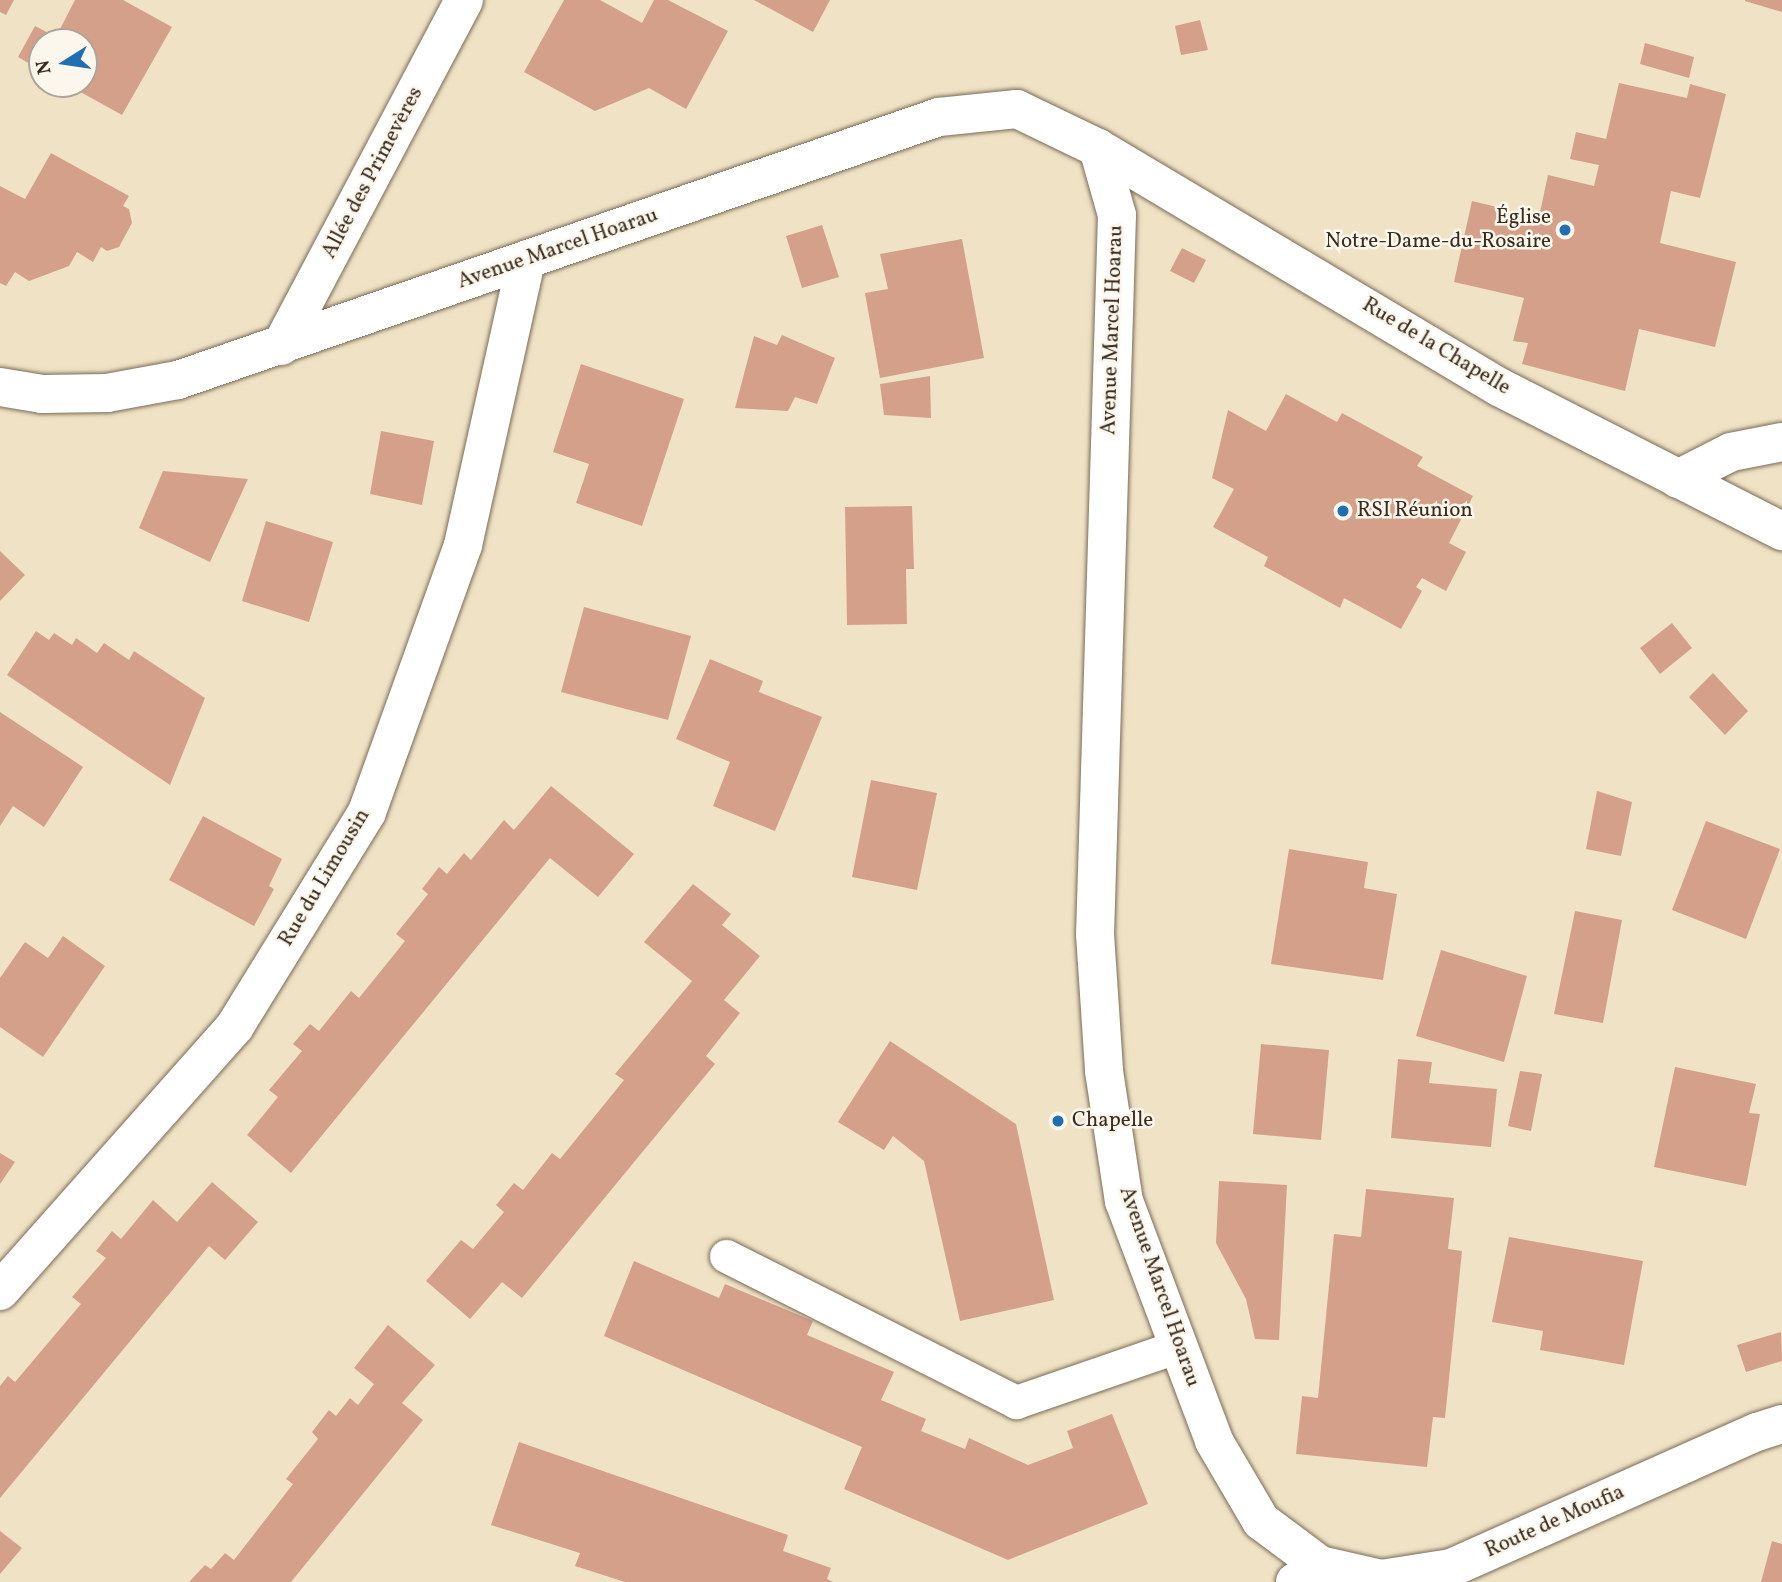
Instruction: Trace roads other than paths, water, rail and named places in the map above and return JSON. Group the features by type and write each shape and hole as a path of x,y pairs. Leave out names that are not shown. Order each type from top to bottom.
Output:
{"main road":[{"name":"Allée des Primevères","path":"281,346 464,0"},
{"name":"Avenue Marcel Hoarau","path":"0,387 42,394 107,393 178,380 939,117 1017,108 1098,148 1117,215 1095,934 1104,1070 1124,1201 1214,1441 1261,1521 1313,1576"},
{"name":"Rue de la Chapelle","path":"1098,148 1499,387 1782,531"},
{"name":"Rue du Limousin","path":"0,1291 235,1026 366,812 463,545 526,260"},
{"path":"1678,479 1731,452 1782,442"},
{"name":"Route de Moufia","path":"1313,1576 1381,1579 1451,1568 1757,1432 1782,1424"}],"lane":[{"path":"726,1256 1016,1402 1179,1346"}],"place":[{"name":"Église Notre-Dame-du-Rosaire","path":"1565,230"},
{"name":"RSI Réunion","path":"1343,511"},
{"name":"Chapelle","path":"1058,1121"}]}
